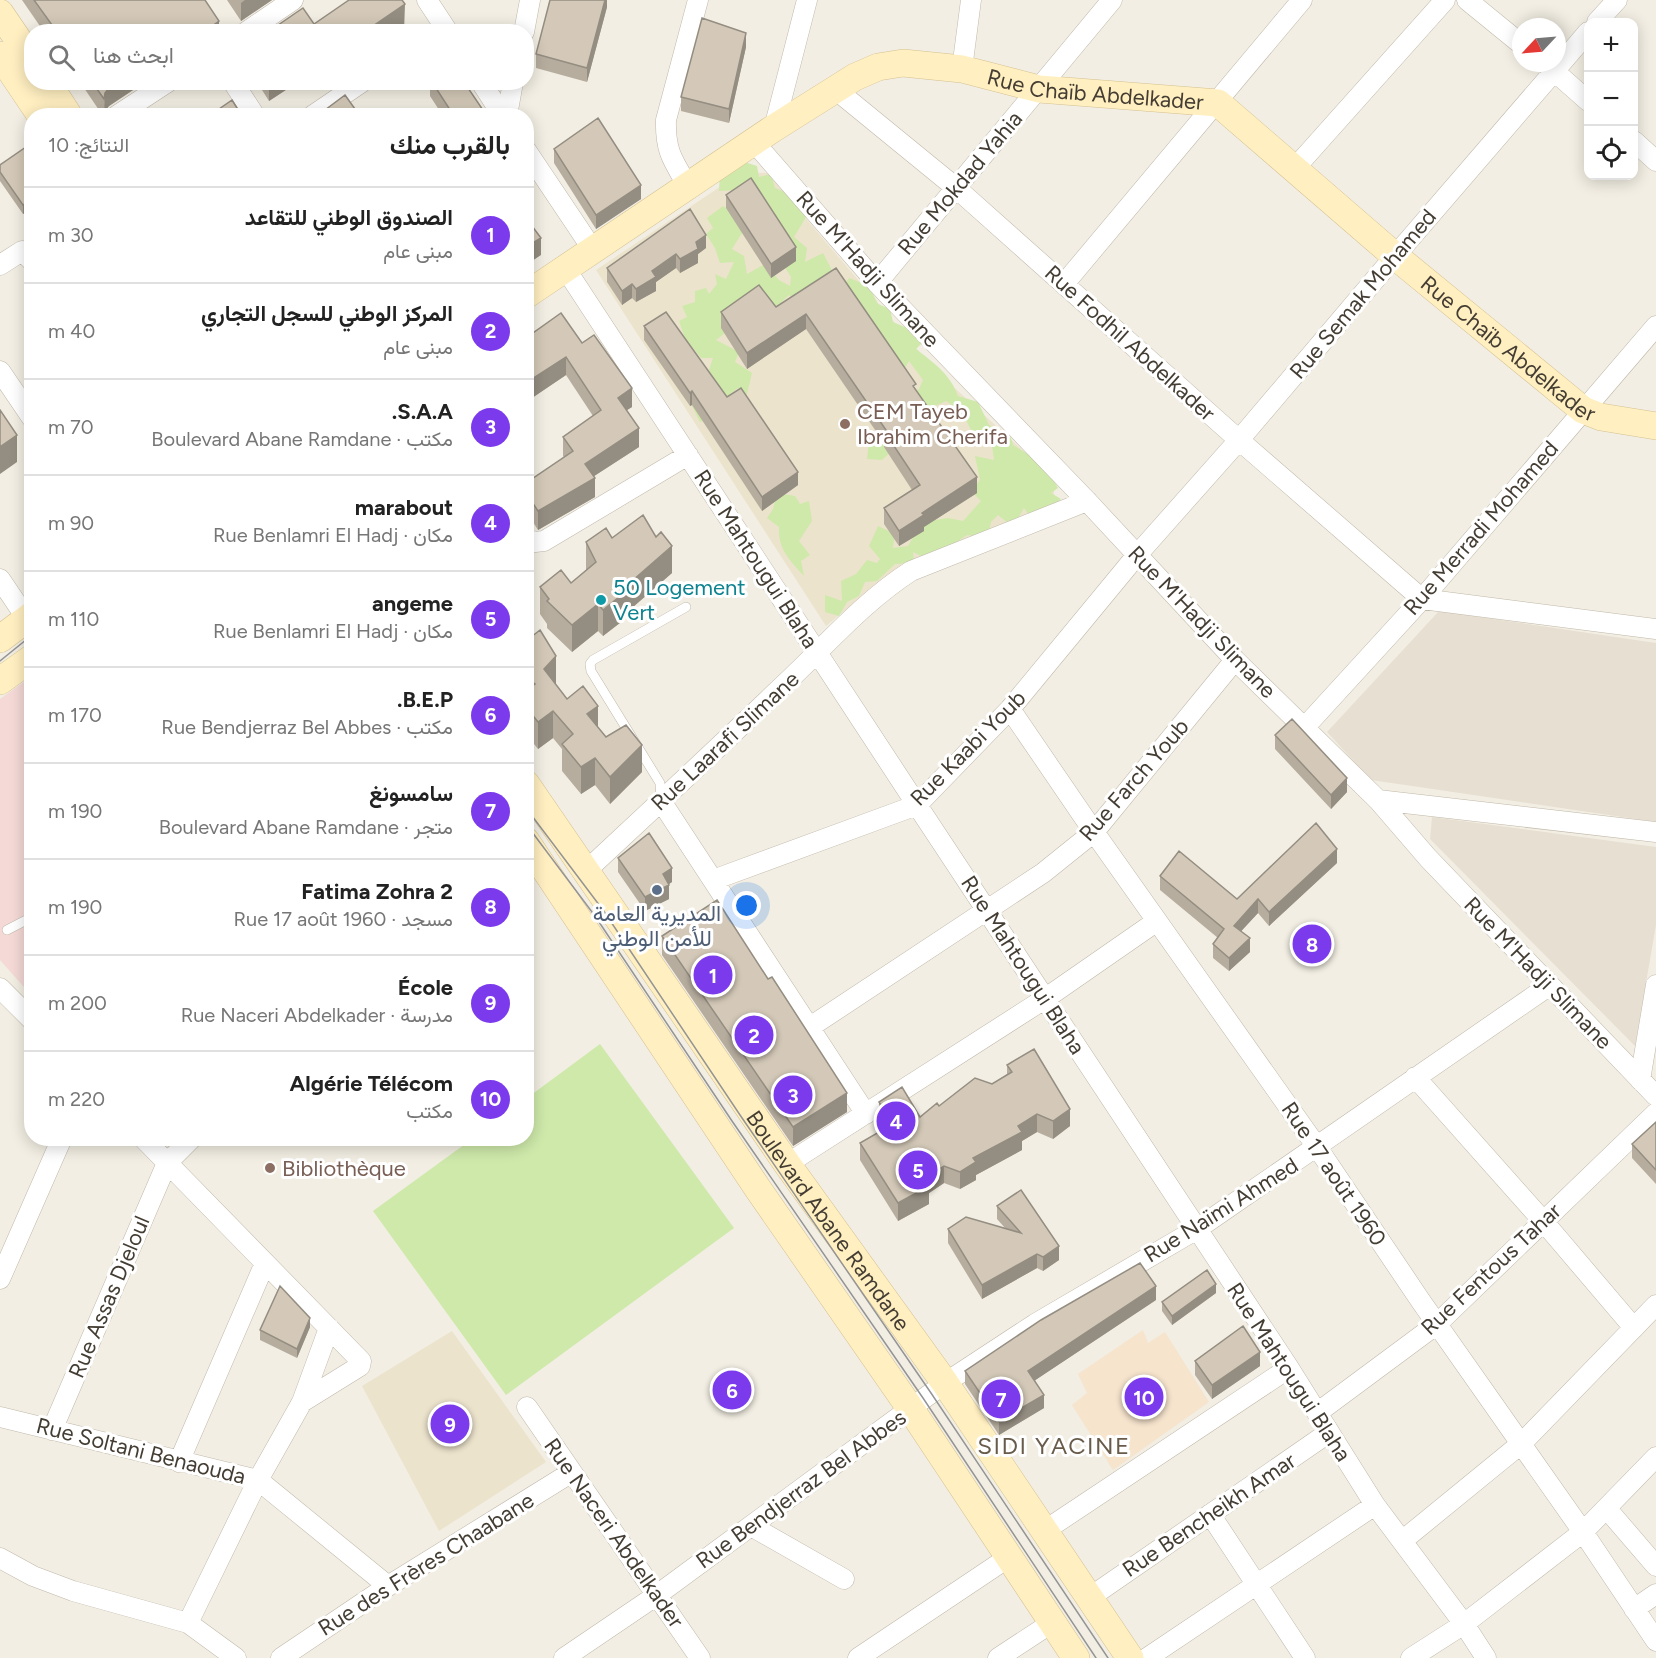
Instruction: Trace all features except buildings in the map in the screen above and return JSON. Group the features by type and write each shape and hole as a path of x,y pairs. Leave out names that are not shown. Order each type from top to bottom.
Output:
{"main road":[{"path":"0,13 24,48"},
{"path":"0,55 36,108"},
{"name":"Rue Chaïb Abdelkader","path":"534,290 764,135 855,77 878,67 903,63 962,69 1039,89 1218,103 1395,256 1583,410 1601,417 1656,426"},
{"path":"52,90 64,108"},
{"path":"0,639 24,621"},
{"path":"0,681 24,664"},
{"name":"Boulevard Abane Ramdane","path":"534,795 787,1164 945,1383 1130,1658"},
{"name":"Boulevard Abane Ramdane","path":"534,853 758,1189 910,1408 1076,1658"}],"street":[{"path":"258,24 293,0"},
{"path":"427,0 441,24"},
{"path":"526,24 530,0"},
{"path":"687,186 671,158 665,140 666,120 698,0"},
{"path":"764,135 807,0"},
{"path":"962,69 971,0"},
{"name":"Rue Mokdad Yahia","path":"877,283 1112,0"},
{"path":"1064,284 1302,0"},
{"path":"1294,168 1445,0"},
{"path":"1467,0 1512,37"},
{"path":"1601,18 1617,0"},
{"name":"Rue Semak Mohamed","path":"1566,52 1584,36"},
{"name":"Rue Semak Mohamed","path":"1137,555 1239,441 1395,256 1545,72"},
{"path":"1555,72 1584,98"},
{"name":"Rue Fodhil Abdelkader","path":"835,89 955,187 1239,441 1422,599"},
{"path":"128,108 156,90"},
{"path":"238,90 250,108"},
{"path":"324,108 350,90"},
{"path":"487,90 500,108"},
{"path":"507,108 511,90"},
{"name":"Rue M'Hadji Slimane","path":"764,135 877,283 1087,501 1235,660 1378,800 1428,858 1656,1096"},
{"path":"1638,144 1656,160"},
{"path":"534,177 593,250"},
{"path":"0,265 22,251 24,253"},
{"name":"Rue Mahtougui Blaha","path":"566,268 1289,1368 1374,1505 1464,1624 1486,1658"},
{"name":"Rue Merradi Mohamed","path":"1304,728 1422,599 1656,327"},
{"path":"0,371 24,406"},
{"path":"534,542 543,542 688,455"},
{"name":"Rue Laarafi Slimane","path":"586,870 818,652 871,599 911,571 1087,501"},
{"name":"Rue Kaabi Youb","path":"713,880 917,805 1010,709 1137,555"},
{"path":"0,579 24,610"},
{"path":"1422,599 1656,629"},
{"name":"Rue Farch Youb","path":"810,1027 1043,873 1094,832 1235,660"},
{"name":"Rue 17 août 1960","path":"1010,709 1584,1532 1656,1641"},
{"path":"1378,800 1656,832"},
{"path":"661,801 866,1114"},
{"path":"787,1164 1046,998 1157,921"},
{"name":"Rue Naïmi Ahmed","path":"945,1383 1045,1318 1197,1229 1550,985"},
{"path":"1640,1080 1652,1034 1656,985"},
{"path":"2,997 24,1014"},
{"path":"1415,1077 1634,1328"},
{"name":"Rue Fentous Tahar","path":"1317,1413 1437,1324 1656,1113"},
{"path":"0,1279 58,1146"},
{"path":"150,1146 361,1361 361,1364 302,1402"},
{"path":"166,1163 184,1146"},
{"name":"Rue Assas Djeloul","path":"52,1430 166,1163"},
{"path":"179,1462 265,1263"},
{"path":"1402,1541 1522,1443 1656,1305"},
{"path":"188,1623 258,1480 302,1402 329,1328"},
{"path":"1044,1531 1289,1368"},
{"name":"Rue Bendjerraz Bel Abbes","path":"564,1658 657,1595 945,1383"},
{"name":"Rue Naceri Abdelkader","path":"527,1407 700,1658"},
{"name":"Rue Soltani Benaouda","path":"0,1417 258,1480 388,1586"},
{"name":"Rue Bencheikh Amar","path":"1089,1598 1328,1433"},
{"path":"1411,1658 1464,1624 1584,1532 1656,1457"},
{"name":"Rue des Frères Chaabane","path":"281,1658 388,1586 572,1472"},
{"path":"1147,1658 1374,1505"},
{"path":"1608,1509 1656,1566"},
{"path":"1210,1514 1305,1658"},
{"path":"751,1526 844,1579"},
{"path":"858,1658 1009,1557"},
{"path":"0,1558 33,1576 74,1591 188,1623 236,1658"},
{"path":"1634,1609 1656,1594"},
{"path":"999,1658 1053,1622"}],"lane":[{"path":"661,801 660,783 591,671 590,664 593,660 686,607"},
{"path":"7,930 24,920"}],"shaded area":[{"name":"CEM Tayeb Ibrahim Cherifa","path":"742,172 767,173 934,369 1054,479 1054,502 890,573 826,626 596,270"},
{"path":"1439,611 1656,643 1656,822 1371,780 1327,732"},
{"path":"24,682 24,987 0,960 0,699"},
{"path":"1432,817 1656,847 1656,925 1635,1046 1430,839"},
{"path":"1143,1330 1148,1343 1165,1332 1209,1402 1113,1470 1072,1405 1087,1393 1078,1374"},
{"path":"452,1331 546,1462 439,1531 362,1386"}],"green space":[{"path":"741,161 757,166 759,177 771,174 775,188 795,196 809,212 794,237 807,248 805,262 823,253 837,280 802,306 789,295 774,309 729,330 716,340 739,352 735,362 752,373 746,398 738,388 730,394 724,418 712,417 700,422 690,402 715,383 709,370 713,358 701,358 685,338 679,321 687,317 682,306 695,302 695,291 706,288 709,294 717,284 715,274 726,279 734,262 720,263 715,248 706,234 713,228 707,218 723,206 735,214 744,230 732,249 744,256 747,274 765,264 779,280 790,286 791,277 782,263 788,243 780,221 765,224 737,190 719,191 720,172"},
{"path":"849,278 869,286 878,304 890,309 893,322 916,332 922,343 916,349 946,375 958,396 978,402 989,425 1011,438 1013,445 1031,456 1049,472 1058,488 1051,493 1061,499 1047,513 1030,517 1024,508 1013,527 998,515 991,522 988,538 967,535 929,560 913,552 914,563 895,564 877,581 865,582 859,596 847,602 839,616 825,612 825,595 842,601 841,581 856,574 867,560 877,563 880,559 869,546 878,526 895,534 893,548 908,546 922,522 948,518 963,521 981,501 971,491 980,480 975,456 994,460 991,439 972,432 962,412 946,401 933,407 917,428 882,460 867,459 870,435 885,430 896,401 919,389 923,380 909,361 902,373 844,285"},
{"path":"777,493 795,496 800,504 809,501 812,521 799,541 810,555 801,561 804,576 783,548 779,527 767,518 773,509"},
{"path":"600,1044 734,1228 506,1395 373,1211 462,1146 534,1146 534,1093"}],"tram line":[{"path":"0,661 24,642"},
{"path":"534,819 603,910 1108,1658"},
{"path":"534,835 595,916 732,1121 923,1398 1096,1658"}],"place":[{"name":"CEM Tayeb Ibrahim Cherifa","path":"845,424"},
{"name":"50 Logement Vert","path":"601,600"},
{"name":"المديرية العامة للأمن الوطني","path":"657,890"},
{"name":"Fatima Zohra 2","path":"1312,944"},
{"name":"الصندوق الوطني للتقاعد","path":"713,975"},
{"name":"المركز الوطني للسجل التجاري","path":"754,1035"},
{"name":"S.A.A.","path":"793,1095"},
{"name":"marabout","path":"896,1121"},
{"name":"Bibliothèque","path":"270,1168"},
{"name":"angeme","path":"918,1170"},
{"name":"B.E.P.","path":"732,1390"},
{"name":"Algérie Télécom","path":"1144,1397"},
{"name":"سامسونغ","path":"1001,1399"},
{"name":"École","path":"450,1424"}],"district":[{"name":"SIDI YACINE","path":"1054,1445"}]}
